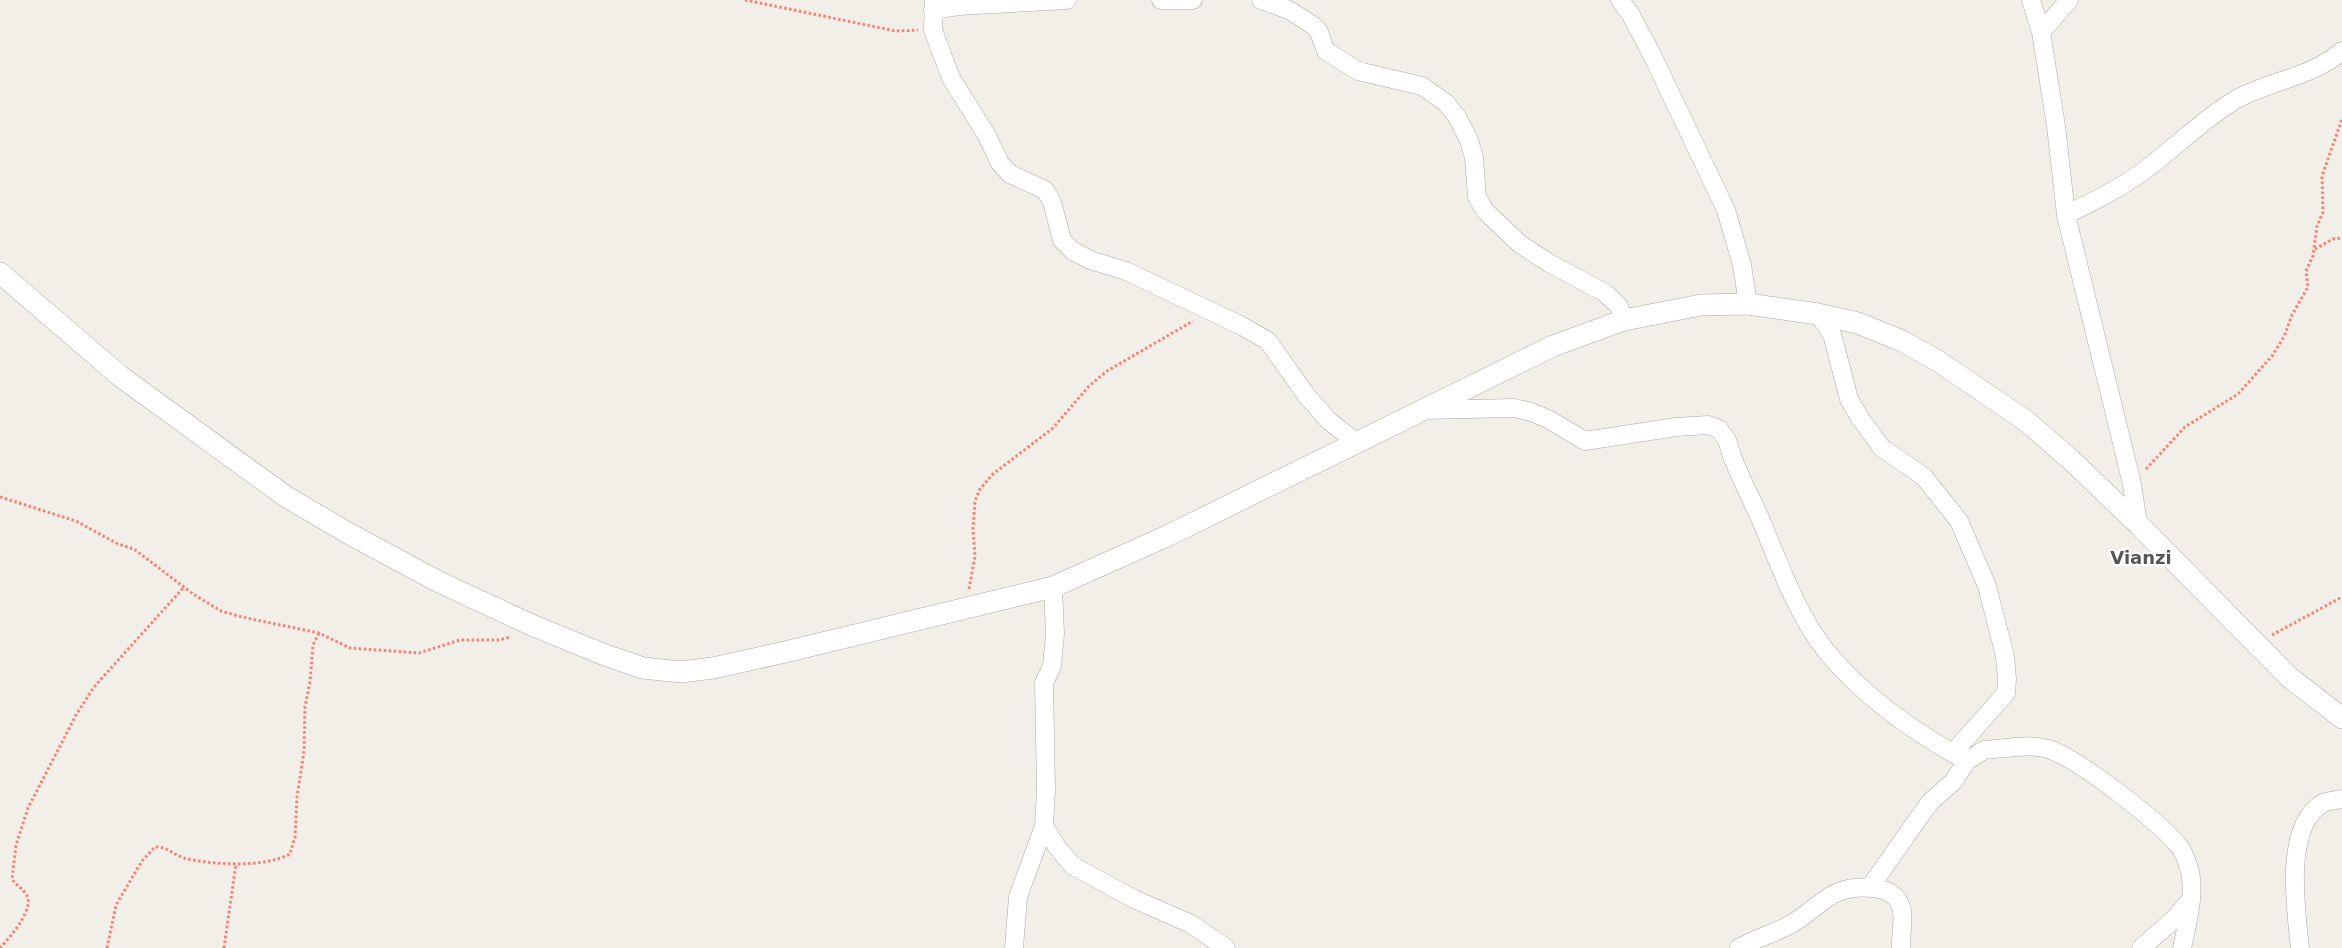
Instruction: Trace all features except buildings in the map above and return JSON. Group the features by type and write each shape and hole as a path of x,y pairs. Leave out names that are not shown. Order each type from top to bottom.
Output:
{"street":[{"path":"1067,0 958,6 934,5 933,30 952,78 986,134 1000,162 1010,174 1045,190 1052,202 1062,240 1073,251 1090,260 1126,271 1242,326 1268,341 1307,396 1329,421 1356,442"},
{"path":"1162,0 1194,0"},
{"path":"1261,0 1289,10 1314,26 1320,32 1326,51 1358,71 1422,86 1446,103 1457,117 1469,140 1474,158 1477,197 1485,211 1520,244 1549,263 1605,293 1619,306 1624,320"},
{"path":"1620,0 1631,15 1662,74 1726,210 1742,265 1748,304"},
{"path":"2031,0 2041,32 2056,126 2066,215 2132,484 2138,524"},
{"path":"2041,32 2069,0"},
{"path":"2066,215 2116,190 2145,170 2233,101 2250,91 2316,69 2342,51"},
{"path":"0,273 120,376 286,496 348,533 439,582 534,626 605,655 643,668 681,672 713,668 785,652 1053,588 1167,536 1553,346 1624,320 1701,305 1748,304 1818,314 1858,323 1902,341 1938,361 2026,421 2070,459 2138,524 2257,643 2288,677 2342,718"},
{"path":"1818,314 1832,334 1849,399 1860,418 1882,448 1924,477 1959,521 1987,586 2005,656 2006,693 1960,757 1952,782 1930,802 1870,888"},
{"path":"1420,410 1514,408 1548,419 1585,441 1676,427 1708,425 1719,429 1727,440 1733,459 1783,573 1811,629 1826,650 1872,698 1920,733 1960,757 1984,750 2045,748 2062,753 2125,798 2180,846 2189,866 2190,898 2182,948"},
{"path":"1014,948 1018,896 1044,826 1046,790 1044,683 1052,666 1054,634 1053,588"},
{"path":"2300,948 2295,903 2296,852 2307,819 2324,803 2342,799"},
{"path":"1044,826 1056,847 1073,866 1134,899 1191,924 1226,948"},
{"path":"1739,948 1790,925 1828,896 1848,888 1885,889 1898,899 1902,917 1900,948"},
{"path":"2141,948 2179,915 2190,898"}],"path":[{"path":"745,0 896,31 933,30"},
{"path":"2132,484 2185,427 2238,394 2272,356 2308,287 2306,271 2314,249 2317,226 2323,212 2322,176 2342,119"},
{"path":"2314,249 2333,239 2342,238"},
{"path":"954,612 969,589 973,572 975,556 973,529 975,501 980,489 993,474 1053,428 1089,386 1107,370 1210,312"},
{"path":"0,498 76,521 118,544 134,549 184,587 221,611 319,632 350,648 419,653 460,640 499,640 512,637 534,626"},
{"path":"0,948 25,916 28,902 26,894 12,879 16,845 28,808 50,763 94,687 184,587"},
{"path":"2257,643 2342,597"},
{"path":"107,948 116,905 142,861 155,847 161,847 183,858 236,864 280,859 290,854 293,848 297,797 304,751 305,707 310,682 313,645 319,632"},
{"path":"224,948 236,864"}],"district":[{"name":"Vianzi","path":"2141,557"}]}
